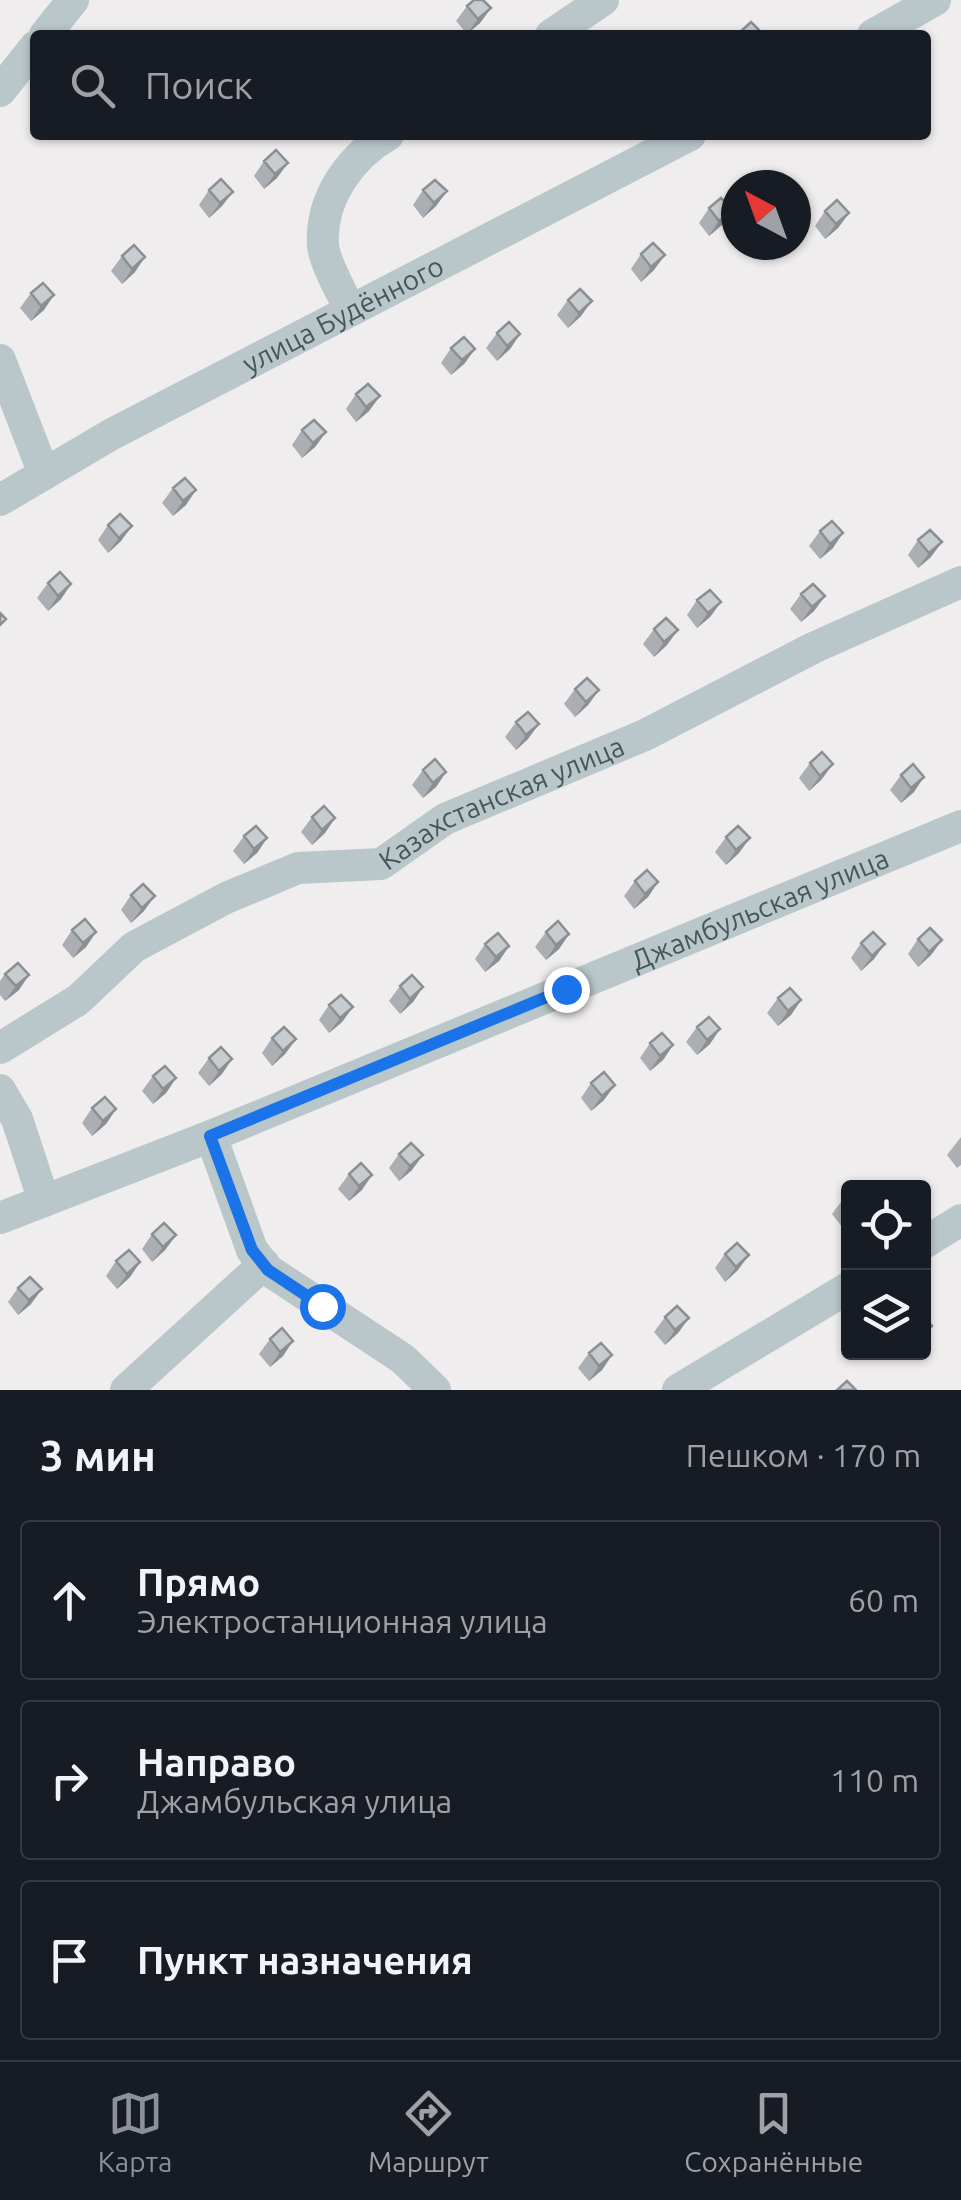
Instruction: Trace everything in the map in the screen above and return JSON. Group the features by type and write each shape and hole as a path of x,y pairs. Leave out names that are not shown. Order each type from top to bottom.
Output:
{"street":[{"path":"49,30 72,0"},
{"path":"559,30 604,0"},
{"path":"882,30 935,0"},
{"path":"0,91 30,54"},
{"path":"350,311 323,246 332,192 368,146 379,140"},
{"name":"улица Будённого","path":"0,500 112,434 680,140"},
{"path":"0,360 44,474"},
{"name":"Казахстанская улица","path":"0,1048 78,1000 134,947 226,898 298,868 381,864 445,818 645,734 813,648 961,582"},
{"name":"Джамбульская улица","path":"0,1218 210,1136 961,826"},
{"path":"0,1090 17,1120 44,1201"},
{"path":"210,1136 252,1250 264,1264 403,1359 436,1390"},
{"path":"931,1239 961,1220"},
{"path":"126,1390 264,1264"},
{"path":"678,1390 841,1292"}],"building":[{"path":"474,0 483,0 491,8 478,19 467,6"},
{"path":"751,22 759,30 742,30"},
{"path":"276,150 288,163 275,174 264,161"},
{"path":"221,179 233,192 220,203 209,190"},
{"path":"435,180 447,191 434,203 423,190"},
{"path":"721,198 721,219 719,221 709,208"},
{"path":"837,200 849,213 836,224 825,211"},
{"path":"653,243 665,255 651,267 641,254"},
{"path":"134,245 145,257 132,269 122,256"},
{"path":"43,283 54,295 41,306 31,293"},
{"path":"580,289 592,301 579,313 568,300"},
{"path":"509,322 520,334 507,346 497,333"},
{"path":"464,337 475,349 462,360 451,348"},
{"path":"368,384 380,396 366,407 356,394"},
{"path":"314,420 326,432 313,443 302,430"},
{"path":"185,478 196,490 183,501 173,488"},
{"path":"120,514 132,526 119,538 108,525"},
{"path":"832,521 843,533 830,544 820,531"},
{"path":"930,530 942,542 929,553 918,540"},
{"path":"60,572 71,584 58,596 48,583"},
{"path":"813,584 825,596 812,607 801,594"},
{"path":"710,590 721,602 708,613 697,600"},
{"path":"666,618 678,630 664,642 654,629"},
{"path":"587,678 599,690 586,702 575,689"},
{"path":"528,712 539,724 526,735 516,722"},
{"path":"822,752 833,764 820,776 810,763"},
{"path":"435,759 446,772 433,783 423,770"},
{"path":"913,764 924,777 911,788 901,775"},
{"path":"324,806 335,818 322,830 312,817"},
{"path":"256,826 267,838 254,849 244,836"},
{"path":"738,826 750,838 736,850 726,837"},
{"path":"647,870 658,882 645,894 635,881"},
{"path":"143,884 155,896 142,908 131,895"},
{"path":"85,919 96,932 83,943 72,930"},
{"path":"558,921 569,934 556,945 546,932"},
{"path":"930,928 942,940 929,952 918,939"},
{"path":"873,932 885,944 872,956 861,943"},
{"path":"498,933 509,946 496,957 485,944"},
{"path":"18,963 29,975 16,986 5,974"},
{"path":"412,975 423,987 410,999 400,986"},
{"path":"790,988 801,1000 788,1011 778,998"},
{"path":"341,995 353,1007 340,1018 329,1005"},
{"path":"709,1017 720,1029 707,1040 697,1027"},
{"path":"284,1027 296,1039 283,1051 272,1038"},
{"path":"662,1033 673,1045 660,1056 650,1043"},
{"path":"221,1047 232,1059 219,1071 209,1058"},
{"path":"165,1066 176,1078 163,1089 153,1076"},
{"path":"604,1072 615,1085 602,1096 591,1083"},
{"path":"105,1097 116,1109 103,1121 92,1108"},
{"path":"411,1143 423,1155 410,1166 399,1154"},
{"path":"361,1163 372,1175 359,1186 349,1174"},
{"path":"164,1223 176,1235 163,1247 152,1234"},
{"path":"737,1243 749,1255 736,1267 725,1254"},
{"path":"129,1250 140,1262 127,1274 116,1261"},
{"path":"30,1277 42,1289 29,1300 18,1288"},
{"path":"677,1306 689,1318 675,1330 665,1317"},
{"path":"282,1328 293,1341 280,1352 270,1339"},
{"path":"601,1343 612,1355 599,1366 589,1353"},
{"path":"847,1381 856,1390 837,1390"}],"route":[{"path":"322,1306 268,1270 252,1250 210,1136 566,989"}]}
